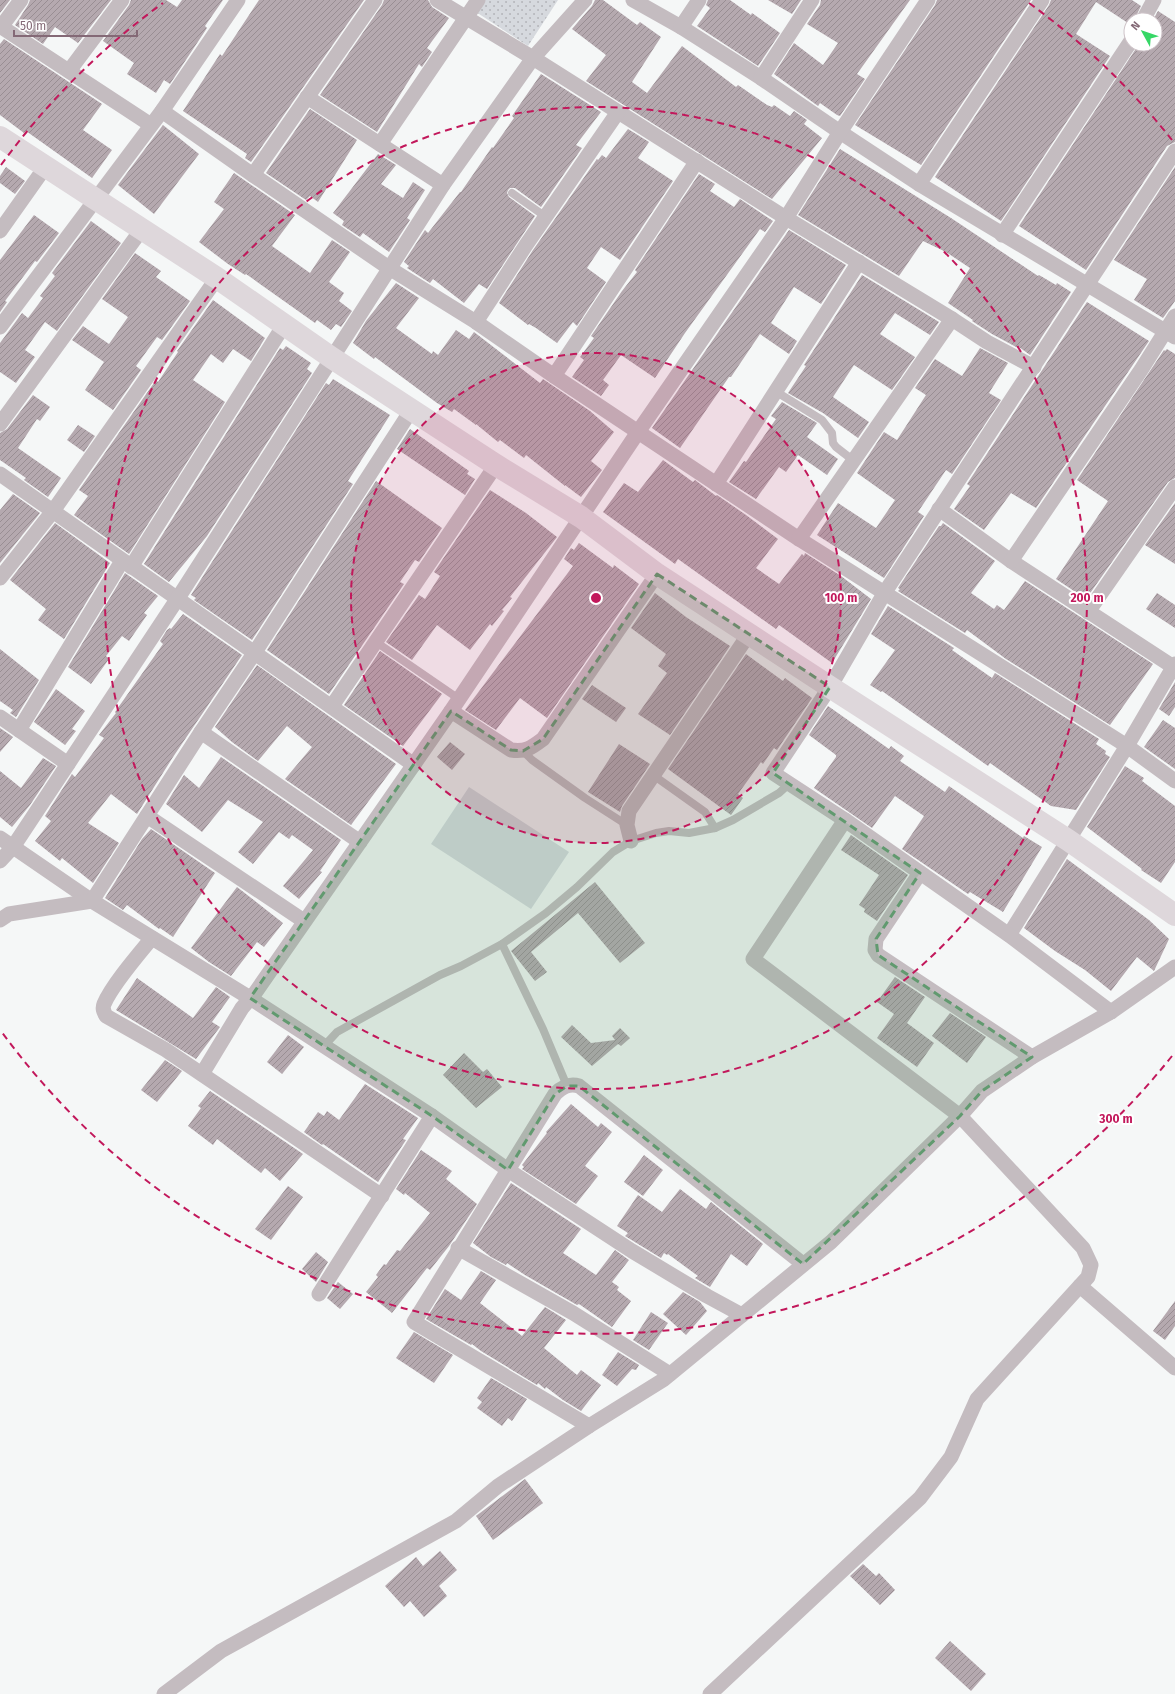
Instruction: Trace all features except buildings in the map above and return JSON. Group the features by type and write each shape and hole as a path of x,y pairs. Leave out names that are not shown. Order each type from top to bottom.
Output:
{"street":[{"path":"21,0 1,27 151,125"},
{"path":"69,71 122,0"},
{"path":"0,327 162,111 238,0"},
{"path":"253,175 375,0"},
{"path":"437,0 533,58 786,218 987,342 1034,367"},
{"path":"380,144 478,0"},
{"path":"0,861 13,847 178,598 443,185 533,58 584,0"},
{"path":"633,0 681,27 761,78 919,184 1002,235 1170,334"},
{"path":"681,27 699,0"},
{"path":"761,78 812,0"},
{"path":"202,1074 242,1008 255,993 414,765 638,432 786,218 840,132 928,0"},
{"path":"919,184 1042,0"},
{"path":"1147,12 1154,0"},
{"path":"1002,235 1124,52"},
{"path":"307,97 443,185"},
{"path":"162,111 389,268 476,322 554,376 799,539 1127,746 1175,781"},
{"path":"476,322 618,112"},
{"path":"0,137 217,278 332,358 496,465 581,517 657,574 1068,840 1175,915"},
{"path":"1110,1012 1009,935 845,820 773,773 830,687 885,592 1175,151"},
{"path":"554,376 697,161"},
{"path":"0,231 46,166"},
{"path":"0,424 142,229"},
{"path":"716,484 858,262"},
{"path":"0,578 53,511 217,278"},
{"path":"1011,561 1141,370 1170,334 1175,316"},
{"path":"799,539 952,319"},
{"path":"19,730 126,564 284,325"},
{"path":"0,920 9,914 92,901 412,409"},
{"path":"332,706 496,465"},
{"path":"0,474 414,765"},
{"path":"1088,612 1175,487"},
{"path":"939,509 1011,561 1174,666 1127,746 1009,935"},
{"path":"455,705 511,750 523,751 533,746 543,739 657,574"},
{"path":"631,841 626,825 628,811 749,634"},
{"path":"0,717 68,764"},
{"path":"201,732 360,842"},
{"path":"147,816 304,921"},
{"path":"710,1694 920,1498 952,1457 977,1399 1088,1277 1091,1266 1083,1248 960,1116 753,959 845,820"},
{"path":"0,838 92,901 250,998 432,1116 508,1170 632,1251 707,1296 742,1314"},
{"path":"920,872 876,939 875,950 878,955 1032,1058"},
{"path":"152,938 114,988 103,1006 106,1016 166,1050 382,1196"},
{"path":"164,1694 221,1651 456,1521 498,1486 589,1426 663,1380 831,1242 960,1116 982,1091 1032,1058 1110,1012 1175,968"},
{"path":"589,1426 414,1322 458,1248 555,1094 567,1086 574,1084 579,1086 803,1264"},
{"path":"319,1294 432,1116"},
{"path":"458,1248 573,1313 670,1374"},
{"path":"1080,1286 1175,1368"}],"lane":[{"path":"512,193 546,217"},
{"path":"775,390 822,420 830,429 836,447 854,461"},
{"path":"376,642 455,705"},
{"path":"523,751 532,760 626,825"},
{"path":"653,775 704,812 715,828"},
{"path":"324,1046 337,1032 440,975 502,944 546,913 613,852 631,841 656,832 669,831 689,833 715,828 733,820 779,793 789,784"},
{"path":"502,944 543,1029 567,1086"}],"highlighted area":[{"path":"657,574 830,687 773,773 920,873 876,939 878,955 1032,1057 982,1091 960,1116 803,1264 579,1086 567,1086 555,1094 508,1170 432,1116 250,998 451,711 511,750 523,751 543,739"}],"shaded area":[{"path":"484,0 558,0 528,46 476,12"},
{"path":"469,787 569,852 531,909 431,844"}]}
